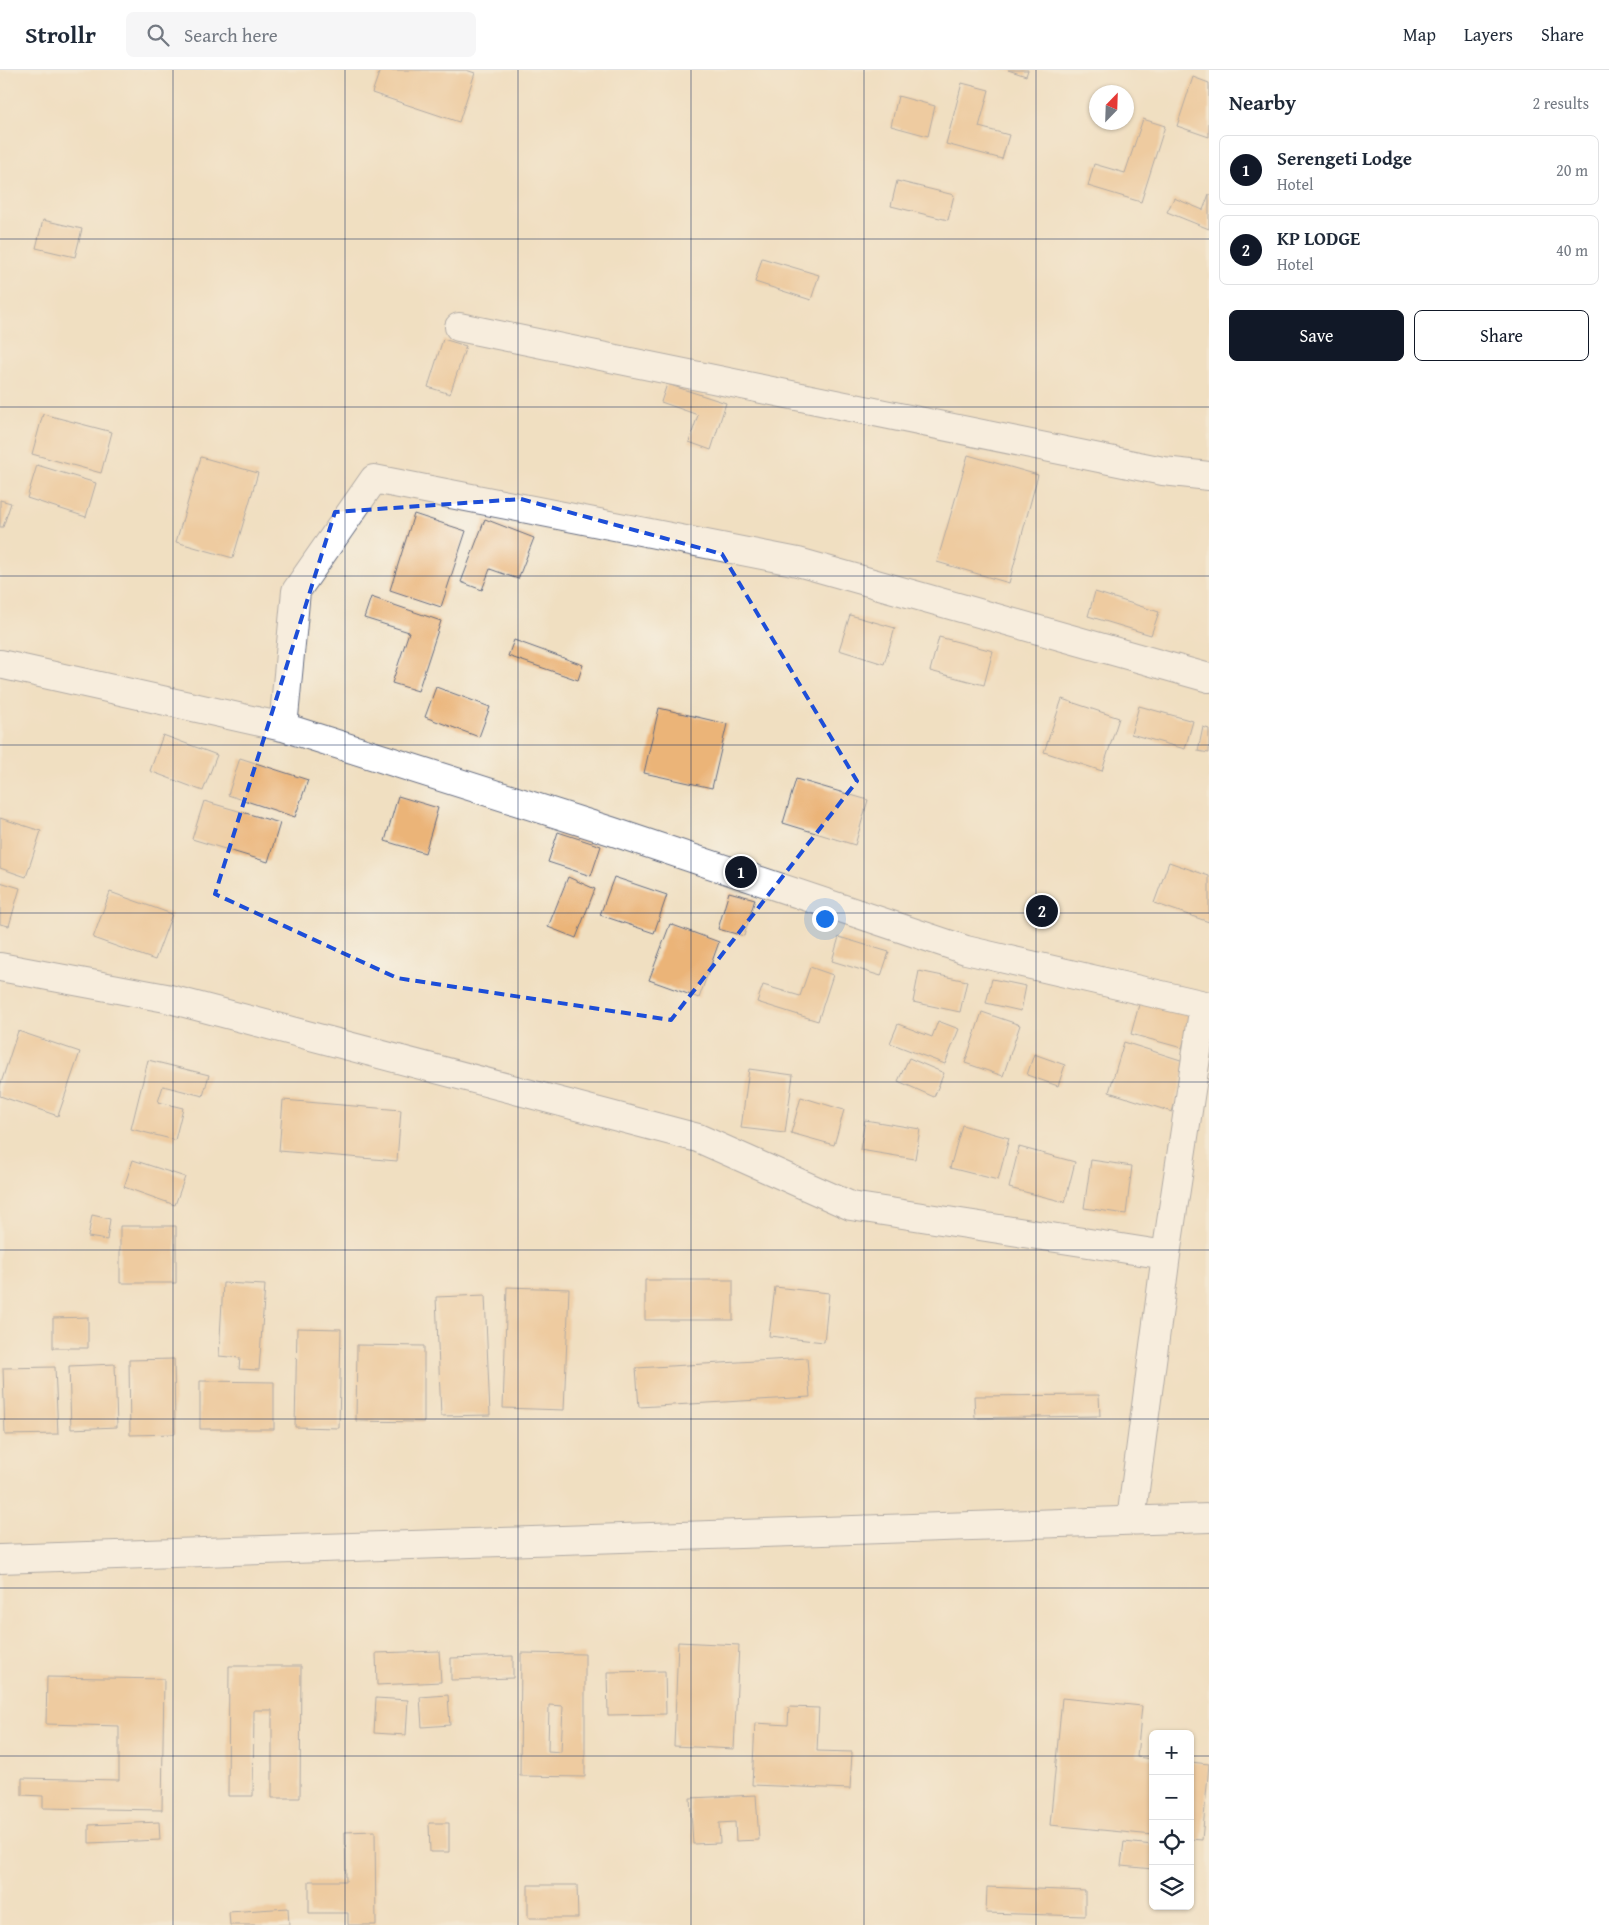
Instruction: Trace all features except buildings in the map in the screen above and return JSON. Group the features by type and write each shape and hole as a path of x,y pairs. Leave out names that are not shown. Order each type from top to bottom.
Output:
{"main road":[{"path":"459,327 1162,471 1209,476"},
{"path":"283,727 296,591 374,479 798,562 1209,678"},
{"path":"0,664 283,727 610,830 966,950 1206,1006 1166,1255 1131,1520"},
{"path":"0,968 166,998 698,1138 850,1206 1166,1255"},
{"path":"0,1559 1209,1518"}],"highlighted area":[{"path":"521,499 722,554 857,781 671,1020 397,978 215,894 335,512"}],"place":[{"name":"Serengeti Lodge","path":"741,872"},
{"name":"KP LODGE","path":"1042,911"}]}
